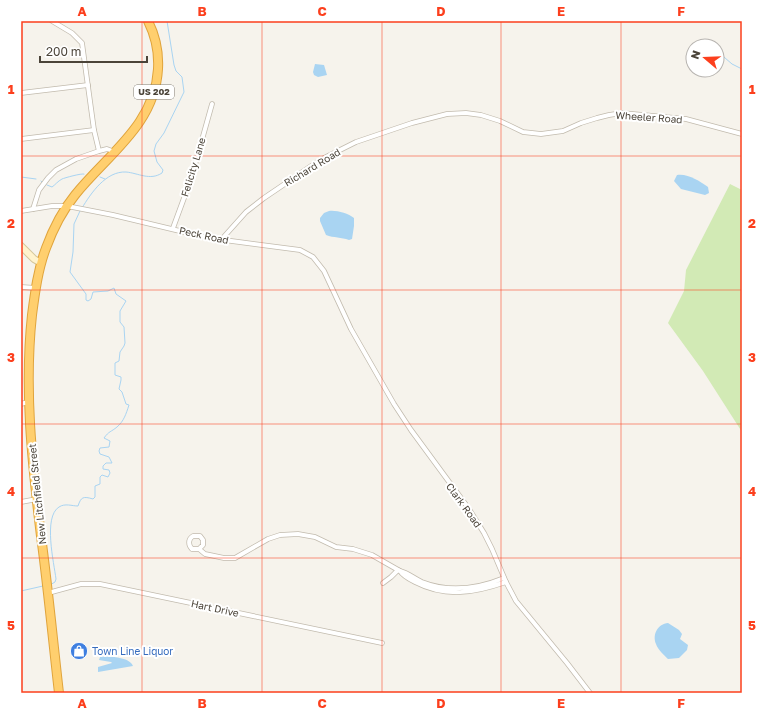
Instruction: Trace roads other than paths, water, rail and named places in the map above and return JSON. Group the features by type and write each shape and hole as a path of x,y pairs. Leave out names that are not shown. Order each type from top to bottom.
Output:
{"highway":[{"name":"New Litchfield Street","path":"59,693 25,403 36,288 41,263 50,237 67,206 142,121 149,106 154,94 158,60 156,42 148,21"}],"street":[{"path":"52,21 72,32 82,42 94,130 99,151"},
{"path":"21,93 88,85"},
{"name":"Felicity Lane","path":"173,228 190,179 212,104"},
{"name":"Richard Road","path":"221,240 246,212 264,198 320,160 356,142 412,123 453,113 466,113 489,117"},
{"name":"Wheeler Road","path":"489,117 523,132 540,134 564,131 581,123 622,113 686,119 742,134"},
{"path":"21,139 94,130"},
{"path":"33,209 39,190 56,170 76,159 99,151 107,149 115,152"},
{"name":"Peck Road","path":"21,211 52,206 67,206 173,228 221,240 300,250 313,257 324,271 343,312"},
{"path":"21,246 34,259 41,263"},
{"path":"21,287 36,288"},
{"name":"Clark Road","path":"343,312 402,416 484,533 505,580 520,608 567,663 590,693"},
{"path":"21,502 37,499"},
{"path":"199,549 205,554 224,558 235,558 268,539 280,535 298,534 314,537 336,547 353,549 372,555 433,586 452,589 482,590 505,580"},
{"path":"383,583 399,570"},
{"name":"Hart Drive","path":"47,588 81,584 100,584 382,643"}],"water":[{"path":"315,64 324,65 327,75 318,77 314,75 313,72"},
{"path":"677,175 689,176 697,180 708,187 709,193 705,195 681,189 674,181"},
{"path":"329,211 342,212 354,218 352,239 349,240 326,235 320,218 324,213"},
{"path":"668,623 679,630 682,634 680,639 688,645 687,650 679,658 668,659 656,644 655,633 661,625"},
{"path":"100,657 118,657 129,661 133,666 98,672 98,667 112,663 99,660"}],"waterway":[{"path":"82,208 100,184 112,175 126,172 144,176 153,176 162,173 163,170 157,162 154,151 156,144 164,133 184,92 182,77 176,71 174,65 167,21"},
{"path":"725,58 732,64 742,69"},
{"path":"47,185 52,187 62,179 84,174"},
{"path":"21,177 36,179"},
{"path":"100,177 105,179"},
{"path":"50,585 55,582 56,579 50,530 54,512 61,506 78,506 83,498 93,499 95,497 95,486 100,484 100,477 102,475 108,477 110,473 109,470 103,469 103,466 106,463 112,463 109,457 100,454 100,448 109,447 110,441 104,438 121,422 129,405 126,404 122,392 119,389 121,377 115,375 115,363 119,361 120,352 125,343 124,327 120,322 120,311 126,301 116,294 114,288 108,291 93,292 91,299 88,301 86,300 86,294 70,272 73,252 74,224 80,211"},
{"path":"21,591 43,586"}],"place":[{"name":"Town Line Liquor","path":"79,651"}]}
